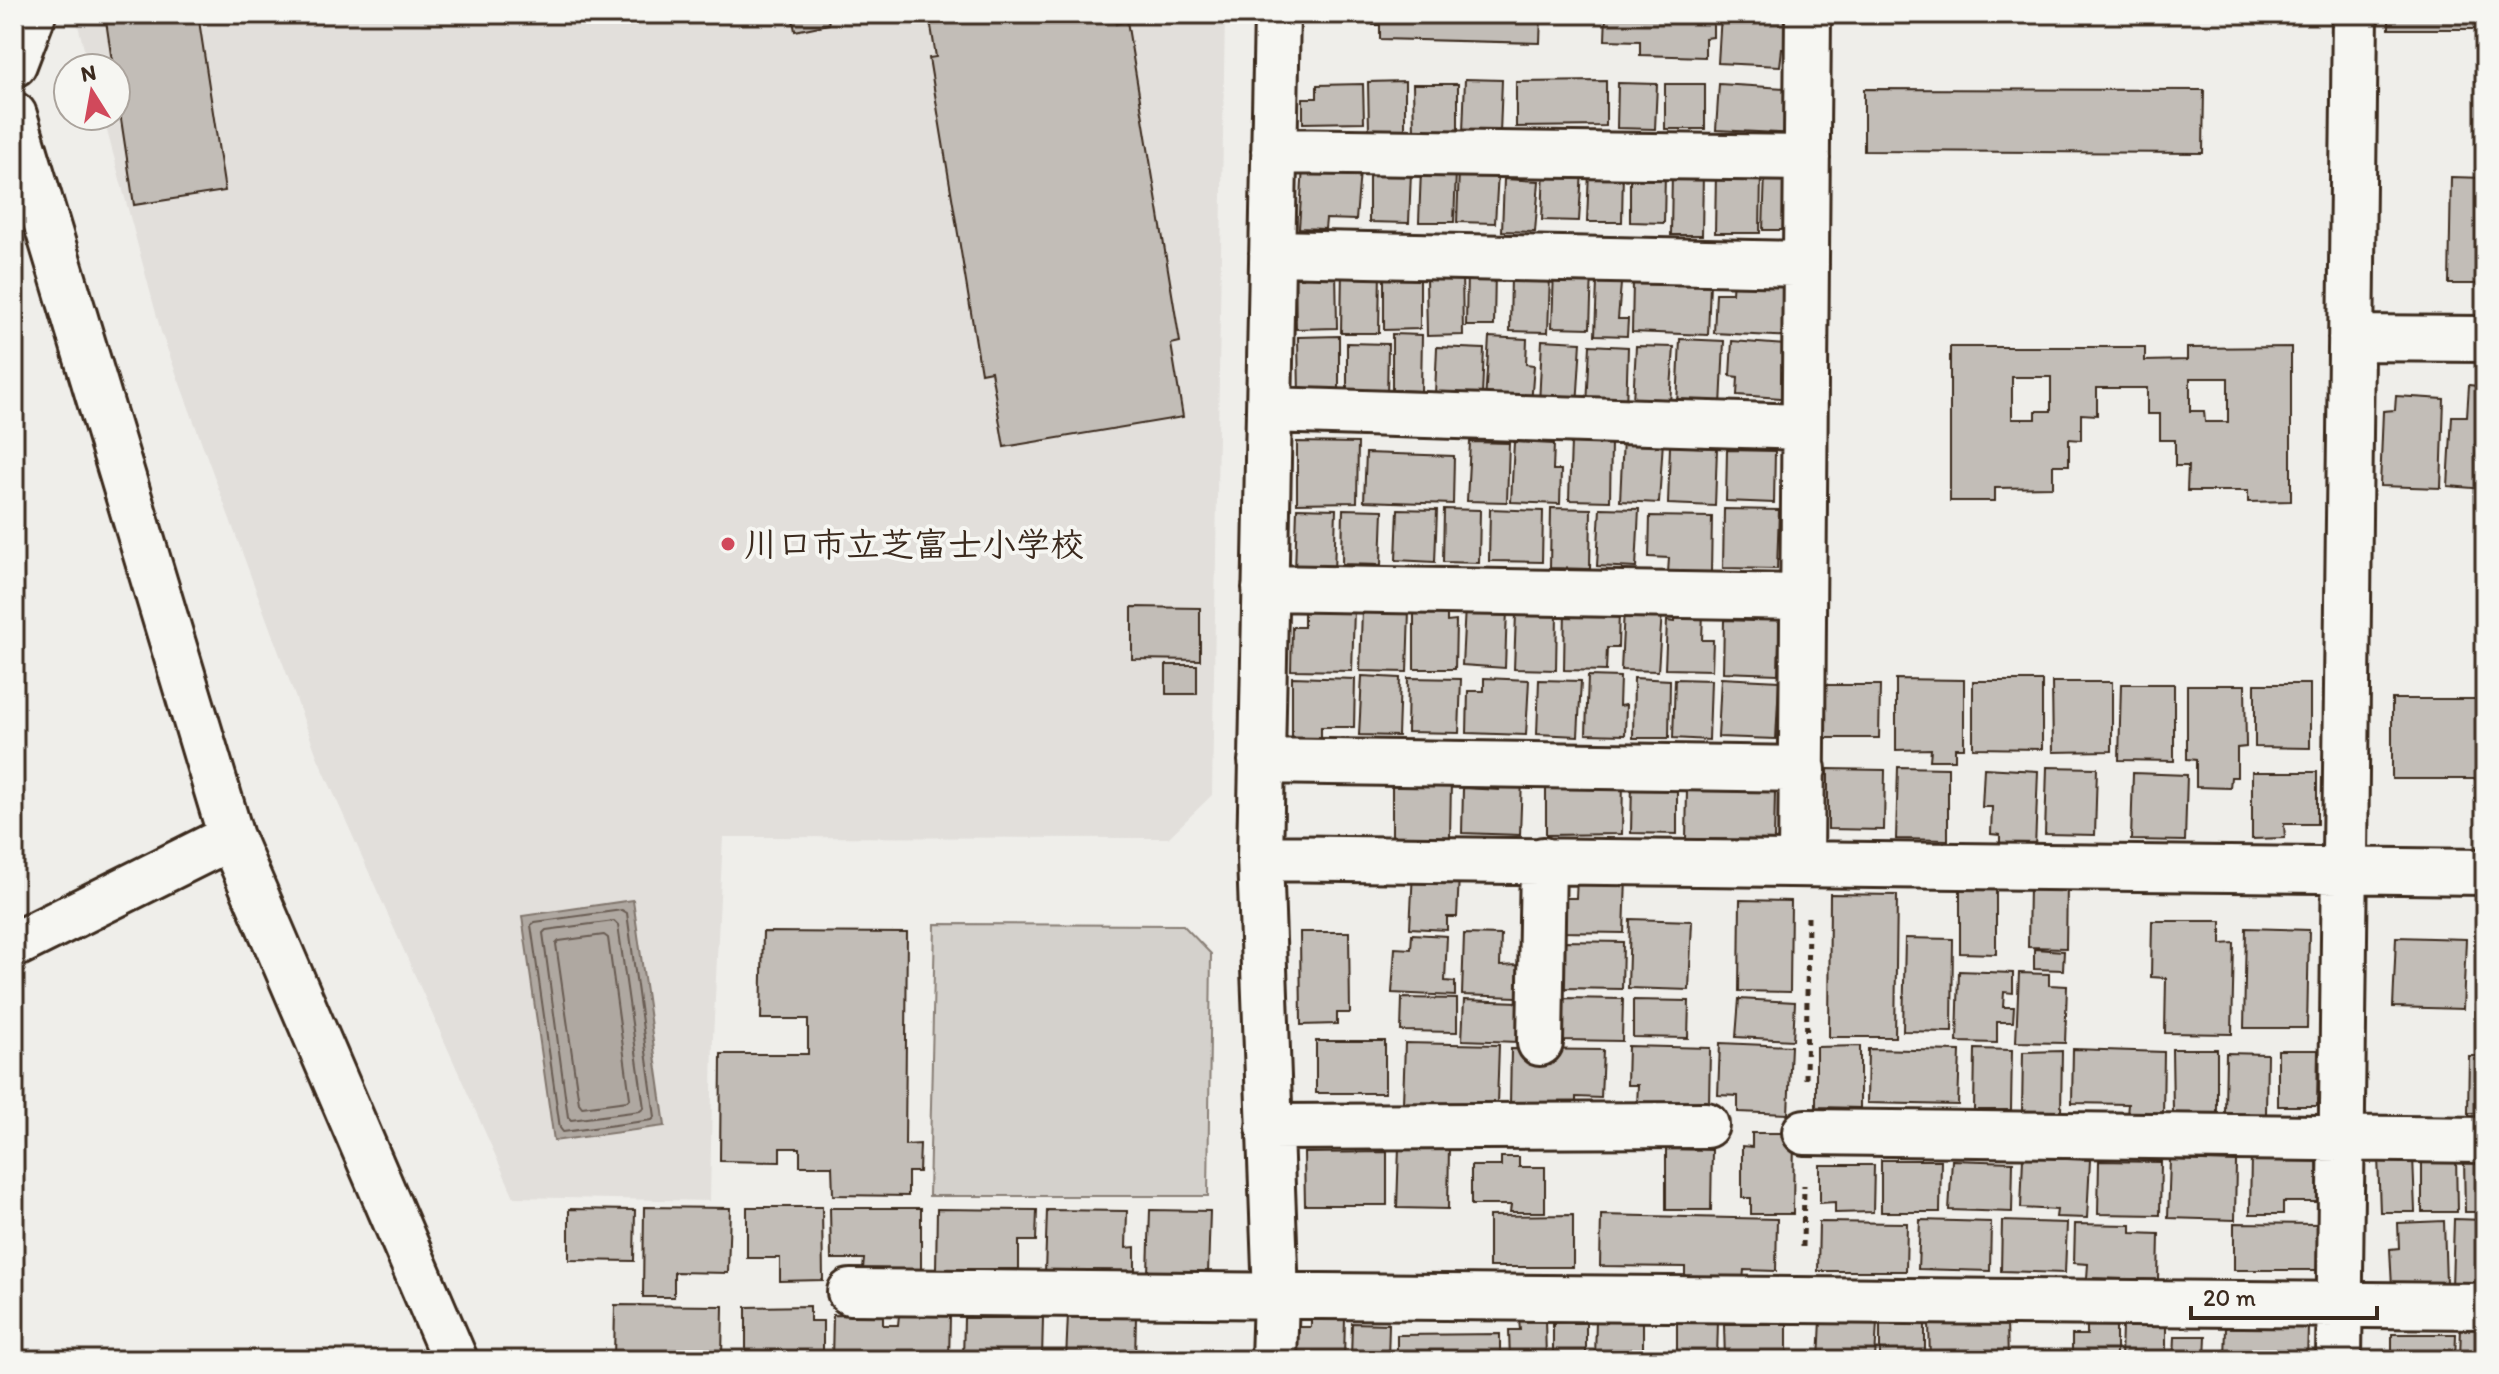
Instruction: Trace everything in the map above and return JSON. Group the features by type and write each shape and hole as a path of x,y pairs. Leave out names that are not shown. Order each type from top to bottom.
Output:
{"street":[{"path":"14,64 33,14"},
{"path":"1274,1360 1276,1297 1260,858 1277,14"},
{"path":"1801,864 1808,14"},
{"path":"2339,1360 2355,14"},
{"path":"14,115 231,837 455,1360"},
{"path":"1274,151 1807,158"},
{"path":"1272,253 1806,264"},
{"path":"2351,338 2485,339"},
{"path":"1269,410 1804,427"},
{"path":"1265,588 1803,597"},
{"path":"1261,761 1803,769"},
{"path":"14,945 231,837"},
{"path":"1260,858 2485,872"},
{"path":"1540,1043 1543,860"},
{"path":"1269,1127 1706,1125"},
{"path":"1805,1132 2485,1140"},
{"path":"850,1292 2485,1306"}],"shaded area":[{"name":"川口市立芝富士小学校","path":"75,14 1225,14 1212,795 1168,838 723,837 713,1038 710,1201 514,1197 317,756 161,332 107,132 132,132 132,52 85,52"},
{"path":"935,924 1183,925 1211,954 1208,1196 929,1196"}],"water":[{"path":"633,900 665,1126 554,1141 522,916"}],"building":[{"path":"105,14 198,14 225,191 134,205 123,132 132,132 132,52 111,52"},
{"path":"792,14 827,14 829,24 795,31"},
{"path":"929,14 1114,14 1116,24 1127,21 1180,342 1171,344 1183,417 1004,447 991,371 981,373 929,58 936,57"},
{"path":"1373,14 1541,14 1540,43 1380,39 1380,25 1373,25"},
{"path":"1606,14 1713,14 1713,37 1705,38 1705,57 1640,55 1640,41 1605,40"},
{"path":"1721,14 1798,14 1796,49 1782,49 1780,66 1718,63"},
{"path":"2389,14 2485,14 2485,29 2389,29"},
{"path":"1465,79 1502,80 1500,134 1463,132"},
{"path":"1405,81 1405,130 1369,130 1368,82"},
{"path":"1606,81 1606,126 1516,127 1516,82"},
{"path":"1618,83 1657,84 1655,129 1617,128"},
{"path":"1363,84 1364,122 1303,123 1303,98 1317,98 1317,85"},
{"path":"1413,84 1458,84 1458,131 1414,132"},
{"path":"1665,84 1705,84 1705,129 1665,129"},
{"path":"1719,84 1803,89 1799,134 1716,130"},
{"path":"1864,89 2204,90 2203,153 1864,151"},
{"path":"1303,167 1360,171 1356,220 1326,219 1325,229 1299,228"},
{"path":"1544,168 1582,170 1579,221 1542,220"},
{"path":"1421,170 1456,171 1454,222 1419,222"},
{"path":"1459,170 1498,172 1495,223 1457,222"},
{"path":"1589,170 1623,170 1622,222 1587,222"},
{"path":"1672,170 1703,171 1702,235 1671,235"},
{"path":"1369,171 1411,172 1409,223 1369,222"},
{"path":"1630,172 1665,173 1664,223 1630,222"},
{"path":"1716,172 1761,173 1760,233 1715,233"},
{"path":"1765,173 1799,174 1798,230 1763,230"},
{"path":"2451,177 2485,178 2485,284 2449,284"},
{"path":"1504,179 1539,181 1535,232 1502,231"},
{"path":"1420,265 1420,329 1384,330 1384,273"},
{"path":"1342,267 1380,268 1379,333 1341,333"},
{"path":"1303,268 1336,268 1337,328 1296,329 1295,278 1303,278"},
{"path":"1462,269 1463,335 1427,336 1426,278"},
{"path":"1467,270 1495,270 1494,326 1466,326"},
{"path":"1554,270 1592,271 1590,328 1552,327"},
{"path":"1511,275 1550,276 1548,332 1510,331"},
{"path":"1733,276 1798,279 1794,337 1714,333 1716,293 1732,293"},
{"path":"1633,281 1710,283 1708,335 1632,332"},
{"path":"1597,282 1621,284 1618,319 1628,319 1627,336 1595,335"},
{"path":"1392,334 1422,335 1421,391 1392,390"},
{"path":"1339,336 1339,397 1299,398 1298,337"},
{"path":"1489,337 1527,339 1526,364 1534,365 1531,405 1485,403"},
{"path":"1680,339 1724,341 1721,407 1677,406"},
{"path":"1542,340 1581,342 1577,407 1539,405"},
{"path":"1732,341 1799,346 1795,399 1737,395 1738,377 1730,376"},
{"path":"1347,343 1388,344 1387,400 1347,400"},
{"path":"1590,345 1628,347 1626,409 1587,407"},
{"path":"1636,346 1674,347 1670,403 1633,401"},
{"path":"1437,347 1484,349 1482,396 1435,394"},
{"path":"1950,347 2145,347 2145,361 2187,360 2187,348 2291,347 2291,501 2248,502 2248,491 2187,491 2188,466 2175,466 2175,440 2160,440 2160,414 2147,414 2147,388 2097,388 2097,415 2081,414 2081,440 2069,439 2069,465 2053,465 2053,487 1995,488 1995,501 1950,501","holes":["2012,377 2051,377 2051,411 2036,411 2036,419 2012,419","2190,378 2228,378 2228,422 2205,422 2204,411 2190,411"]},
{"path":"2469,385 2485,387 2485,489 2448,486 2452,416 2467,416"},
{"path":"2396,396 2444,399 2441,488 2380,486 2383,411 2395,410"},
{"path":"1623,438 1663,441 1659,503 1620,501"},
{"path":"1571,441 1611,442 1610,501 1569,500"},
{"path":"1297,442 1358,443 1357,502 1297,503"},
{"path":"1470,442 1509,443 1507,502 1467,501"},
{"path":"1514,442 1554,444 1553,470 1561,470 1560,504 1511,502"},
{"path":"1670,446 1717,448 1715,506 1668,504"},
{"path":"1727,450 1775,451 1774,503 1726,501"},
{"path":"1366,453 1454,456 1453,504 1364,501"},
{"path":"1297,508 1336,509 1334,574 1295,572"},
{"path":"1551,508 1591,509 1590,569 1550,568"},
{"path":"1600,508 1639,509 1636,568 1597,566"},
{"path":"1343,509 1383,510 1381,565 1342,564"},
{"path":"1398,509 1437,510 1435,562 1396,560"},
{"path":"1444,509 1480,510 1479,563 1443,562"},
{"path":"1490,509 1543,511 1542,562 1489,561"},
{"path":"1724,509 1779,510 1777,569 1723,568"},
{"path":"1650,516 1712,517 1711,573 1668,573 1669,558 1649,557"},
{"path":"1465,606 1507,608 1505,668 1462,665"},
{"path":"1565,606 1619,609 1618,648 1607,648 1606,671 1564,670"},
{"path":"1132,607 1200,608 1200,660 1132,659"},
{"path":"1304,609 1354,610 1352,671 1291,670 1292,627 1304,627"},
{"path":"1362,609 1409,610 1407,672 1360,671"},
{"path":"1624,609 1662,611 1658,671 1621,670"},
{"path":"1414,611 1447,611 1447,622 1456,621 1455,669 1414,669"},
{"path":"1753,611 1780,612 1778,674 1723,672 1724,620 1752,621"},
{"path":"1675,612 1703,612 1702,640 1713,640 1712,670 1665,669 1667,621 1675,622"},
{"path":"1516,613 1557,613 1556,670 1514,669"},
{"path":"1166,665 1197,665 1197,694 1166,694"},
{"path":"1362,676 1400,678 1398,736 1359,735"},
{"path":"1588,676 1620,677 1619,706 1626,705 1625,735 1586,734"},
{"path":"1292,677 1355,679 1354,727 1321,727 1321,740 1292,740"},
{"path":"1408,678 1461,679 1459,733 1407,732"},
{"path":"1484,678 1529,680 1526,735 1467,733 1468,691 1484,691"},
{"path":"1634,678 1670,680 1669,738 1633,738"},
{"path":"1721,678 1779,681 1776,739 1718,737"},
{"path":"1675,679 1711,680 1709,740 1673,738"},
{"path":"1896,679 1964,680 1964,748 1955,748 1955,760 1930,760 1931,749 1896,750"},
{"path":"1539,680 1581,681 1578,736 1537,734"},
{"path":"1973,681 2042,681 2042,749 1973,748"},
{"path":"2052,682 2112,682 2112,751 2053,752"},
{"path":"2121,684 2174,684 2174,761 2119,760"},
{"path":"2255,684 2310,684 2310,748 2255,747"},
{"path":"1818,685 1880,685 1879,738 1817,738"},
{"path":"2187,685 2245,685 2246,747 2237,748 2237,777 2231,777 2230,788 2196,787 2196,760 2187,759"},
{"path":"2392,699 2485,699 2485,779 2392,779"},
{"path":"1898,767 1948,768 1948,840 1896,839"},
{"path":"2047,767 2097,768 2095,835 2045,834"},
{"path":"1984,768 2038,771 2035,848 2000,846 2000,835 1991,834 1992,807 1982,807"},
{"path":"1828,769 1885,770 1884,830 1828,829"},
{"path":"2252,772 2317,772 2317,824 2284,824 2285,838 2252,839"},
{"path":"2133,773 2187,775 2185,841 2131,840"},
{"path":"1499,778 1522,779 1520,835 1462,833 1463,788 1499,790"},
{"path":"1546,779 1623,780 1622,834 1546,835"},
{"path":"1392,781 1451,782 1450,837 1392,836"},
{"path":"1632,781 1677,782 1677,834 1631,833"},
{"path":"1687,790 1775,791 1774,840 1686,839"},
{"path":"1413,872 1459,875 1457,917 1447,917 1447,930 1410,928"},
{"path":"1577,877 1626,878 1624,933 1561,932 1562,898 1576,898"},
{"path":"2029,885 2067,885 2066,948 2028,947"},
{"path":"1960,888 1996,888 1996,954 1960,953"},
{"path":"1830,894 1897,895 1895,1037 1829,1037"},
{"path":"1740,900 1791,901 1790,992 1739,991"},
{"path":"1630,919 1692,921 1689,990 1628,988"},
{"path":"2152,921 2221,921 2221,944 2234,943 2232,1034 2165,1033 2166,978 2151,977"},
{"path":"2478,923 2485,923 2485,1017 2476,1017"},
{"path":"2246,928 2309,930 2307,1028 2244,1028"},
{"path":"763,932 907,933 905,1145 920,1144 919,1172 908,1172 908,1196 833,1195 832,1166 800,1166 800,1148 780,1148 780,1162 720,1161 721,1054 808,1054 808,1019 761,1019"},
{"path":"1300,932 1349,932 1350,1013 1337,1013 1337,1024 1301,1025"},
{"path":"1412,934 1447,936 1445,981 1455,982 1455,996 1392,993 1395,948 1411,949"},
{"path":"1464,934 1501,935 1500,966 1518,965 1517,997 1462,995"},
{"path":"2396,937 2466,939 2463,1009 2393,1007"},
{"path":"1905,938 1953,939 1952,1032 1903,1031"},
{"path":"1563,941 1623,942 1622,989 1562,988"},
{"path":"2034,949 2064,951 2063,970 2034,969"},
{"path":"1959,971 2013,973 2013,993 2004,992 2003,1007 2014,1007 2013,1022 1997,1022 1997,1043 1957,1042"},
{"path":"2019,973 2049,974 2049,985 2067,986 2065,1043 2016,1042"},
{"path":"1402,998 1457,999 1457,1032 1401,1031"},
{"path":"1562,998 1623,999 1622,1041 1561,1040"},
{"path":"1739,999 1795,1002 1793,1040 1736,1037"},
{"path":"1464,1000 1519,1002 1518,1042 1462,1040"},
{"path":"1633,1000 1689,1001 1688,1038 1633,1037"},
{"path":"1316,1041 1385,1041 1385,1093 1316,1093"},
{"path":"1405,1043 1499,1045 1497,1104 1403,1103"},
{"path":"1720,1043 1791,1046 1788,1114 1738,1112 1738,1096 1718,1095"},
{"path":"1628,1046 1710,1048 1709,1106 1637,1104 1638,1085 1627,1085"},
{"path":"1860,1046 1860,1108 1816,1107 1816,1047"},
{"path":"1511,1049 1603,1050 1601,1098 1576,1097 1576,1106 1510,1105"},
{"path":"1868,1049 1960,1051 1958,1105 1867,1103"},
{"path":"1975,1049 2012,1050 2011,1110 1974,1110"},
{"path":"2073,1049 2164,1052 2163,1116 2127,1115 2128,1104 2072,1103"},
{"path":"2172,1049 2217,1049 2217,1113 2173,1113"},
{"path":"2278,1050 2318,1050 2317,1106 2278,1106"},
{"path":"2062,1051 2061,1113 2022,1113 2023,1052"},
{"path":"2226,1053 2267,1054 2266,1114 2225,1114"},
{"path":"2469,1056 2485,1056 2485,1113 2468,1113"},
{"path":"1752,1133 1794,1133 1793,1214 1751,1214 1751,1198 1742,1198 1742,1146 1752,1147"},
{"path":"1399,1146 1449,1146 1448,1209 1397,1208"},
{"path":"1666,1149 1712,1150 1711,1210 1666,1210"},
{"path":"1387,1152 1387,1205 1305,1205 1304,1153"},
{"path":"2413,1155 2415,1212 2380,1212 2378,1156"},
{"path":"2422,1155 2456,1155 2457,1212 2422,1212"},
{"path":"2251,1156 2317,1157 2318,1202 2283,1202 2283,1214 2250,1214"},
{"path":"1501,1157 1519,1157 1519,1167 1545,1167 1545,1212 1510,1212 1511,1205 1471,1205 1471,1166 1501,1166"},
{"path":"2023,1157 2090,1160 2087,1218 2056,1217 2057,1210 2021,1208"},
{"path":"2485,1158 2485,1212 2465,1212 2464,1159"},
{"path":"1881,1160 1941,1160 1940,1212 1881,1212"},
{"path":"1952,1160 2013,1162 2012,1212 1949,1210"},
{"path":"2170,1160 2236,1162 2235,1220 2168,1218"},
{"path":"2099,1161 2161,1162 2160,1215 2098,1214"},
{"path":"1820,1165 1874,1165 1873,1212 1835,1213 1835,1202 1820,1203"},
{"path":"644,1207 730,1208 728,1273 674,1272 674,1297 643,1297"},
{"path":"747,1207 822,1207 823,1280 780,1281 780,1258 747,1258"},
{"path":"830,1208 921,1208 921,1269 863,1269 864,1259 831,1259"},
{"path":"569,1209 635,1210 634,1261 569,1260"},
{"path":"937,1209 1037,1210 1036,1241 1019,1241 1019,1269 936,1269"},
{"path":"1047,1210 1127,1211 1126,1248 1135,1247 1135,1274 1045,1273"},
{"path":"1150,1210 1210,1211 1208,1274 1148,1273"},
{"path":"1573,1215 1573,1267 1489,1267 1489,1216"},
{"path":"1601,1215 1777,1219 1776,1271 1744,1270 1743,1281 1685,1280 1685,1267 1600,1266"},
{"path":"2454,1219 2485,1220 2485,1279 2477,1279 2477,1287 2452,1287"},
{"path":"1920,1220 1991,1222 1990,1271 1918,1269"},
{"path":"2002,1221 2067,1223 2065,1273 2001,1271"},
{"path":"2444,1221 2446,1284 2392,1287 2390,1249 2399,1248 2398,1223"},
{"path":"1819,1222 1907,1223 1906,1271 1818,1271"},
{"path":"2234,1223 2319,1224 2319,1270 2234,1270"},
{"path":"2075,1224 2131,1225 2131,1233 2159,1234 2158,1280 2087,1278 2088,1264 2074,1263"},
{"path":"615,1305 723,1306 722,1360 614,1360"},
{"path":"810,1306 810,1321 823,1321 823,1360 746,1360 746,1307"},
{"path":"1068,1314 1136,1317 1135,1360 1066,1360"},
{"path":"1925,1314 1925,1360 1880,1360 1880,1315"},
{"path":"833,1315 883,1316 883,1325 898,1325 899,1315 950,1316 949,1360 832,1360"},
{"path":"964,1318 1043,1318 1042,1360 963,1360"},
{"path":"1311,1318 1345,1318 1344,1360 1291,1360 1292,1327 1311,1327"},
{"path":"1545,1318 1546,1360 1510,1360 1509,1330 1520,1330 1519,1319"},
{"path":"1596,1319 1643,1319 1643,1350 1631,1349 1631,1360 1595,1360"},
{"path":"1677,1319 1718,1320 1717,1360 1677,1360"},
{"path":"1821,1320 1877,1321 1875,1360 1819,1360"},
{"path":"2007,1321 2008,1360 1930,1360 1929,1323"},
{"path":"1352,1323 1389,1324 1388,1360 1351,1360"},
{"path":"1553,1323 1586,1323 1586,1360 1553,1360"},
{"path":"2116,1323 2116,1360 2072,1360 2072,1335 2087,1335 2087,1324"},
{"path":"1724,1324 1787,1324 1787,1360 1725,1360"},
{"path":"2122,1326 2166,1327 2166,1360 2121,1360"},
{"path":"2461,1326 2485,1326 2485,1360 2460,1360"},
{"path":"2226,1327 2308,1328 2307,1360 2225,1360"},
{"path":"1500,1334 1500,1360 1397,1360 1397,1335"},
{"path":"2392,1334 2456,1334 2455,1360 2392,1360"},
{"path":"2175,1336 2206,1336 2205,1360 2174,1360"}],"place":[{"name":"川口市立芝富士小学校","path":"728,544"}]}
